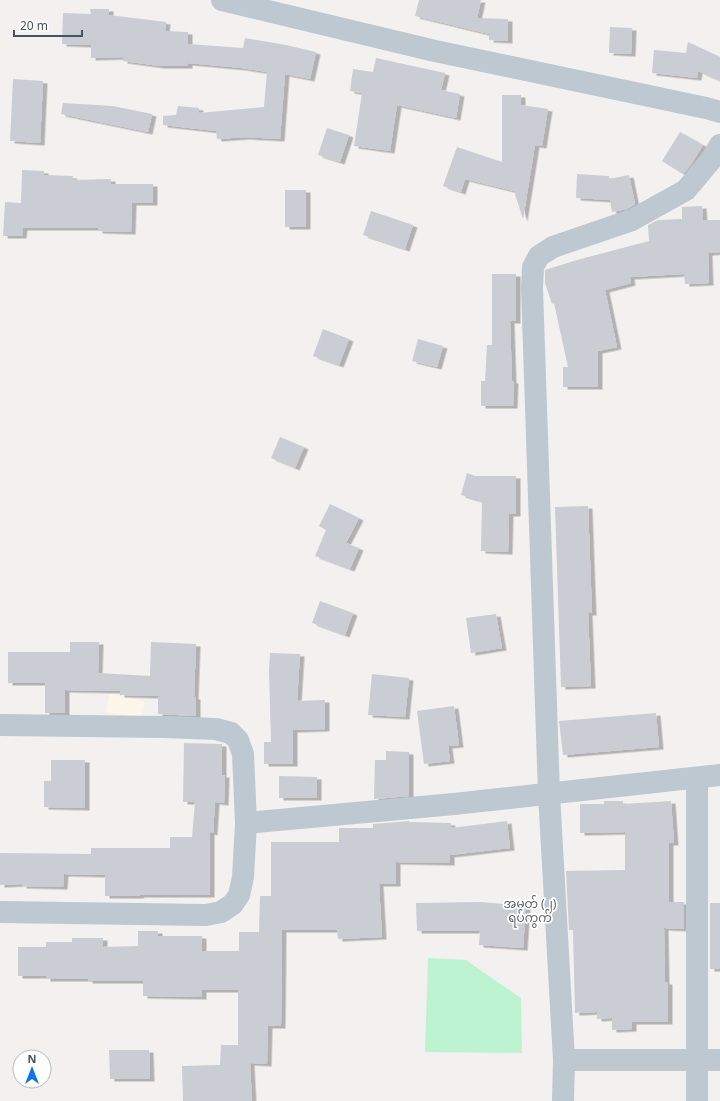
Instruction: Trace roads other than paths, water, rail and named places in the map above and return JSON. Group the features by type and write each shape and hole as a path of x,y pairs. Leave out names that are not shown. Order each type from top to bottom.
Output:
{"street":[{"path":"222,0 435,51 720,112"},
{"path":"563,1101 564,1060 549,794 532,288 533,267 539,256 553,246 632,220 686,190 711,160 720,145"},
{"path":"0,726 163,727 216,729 231,732 238,740 243,754 246,823 243,877 239,895 233,904 221,912 206,916 0,912"},
{"path":"246,823 549,794 720,775"},
{"path":"697,1101 698,778"},
{"path":"564,1060 720,1060"}],"district":[{"name":"အမှတ် (၂) ရပ်ကွက်","path":"530,911"}]}
